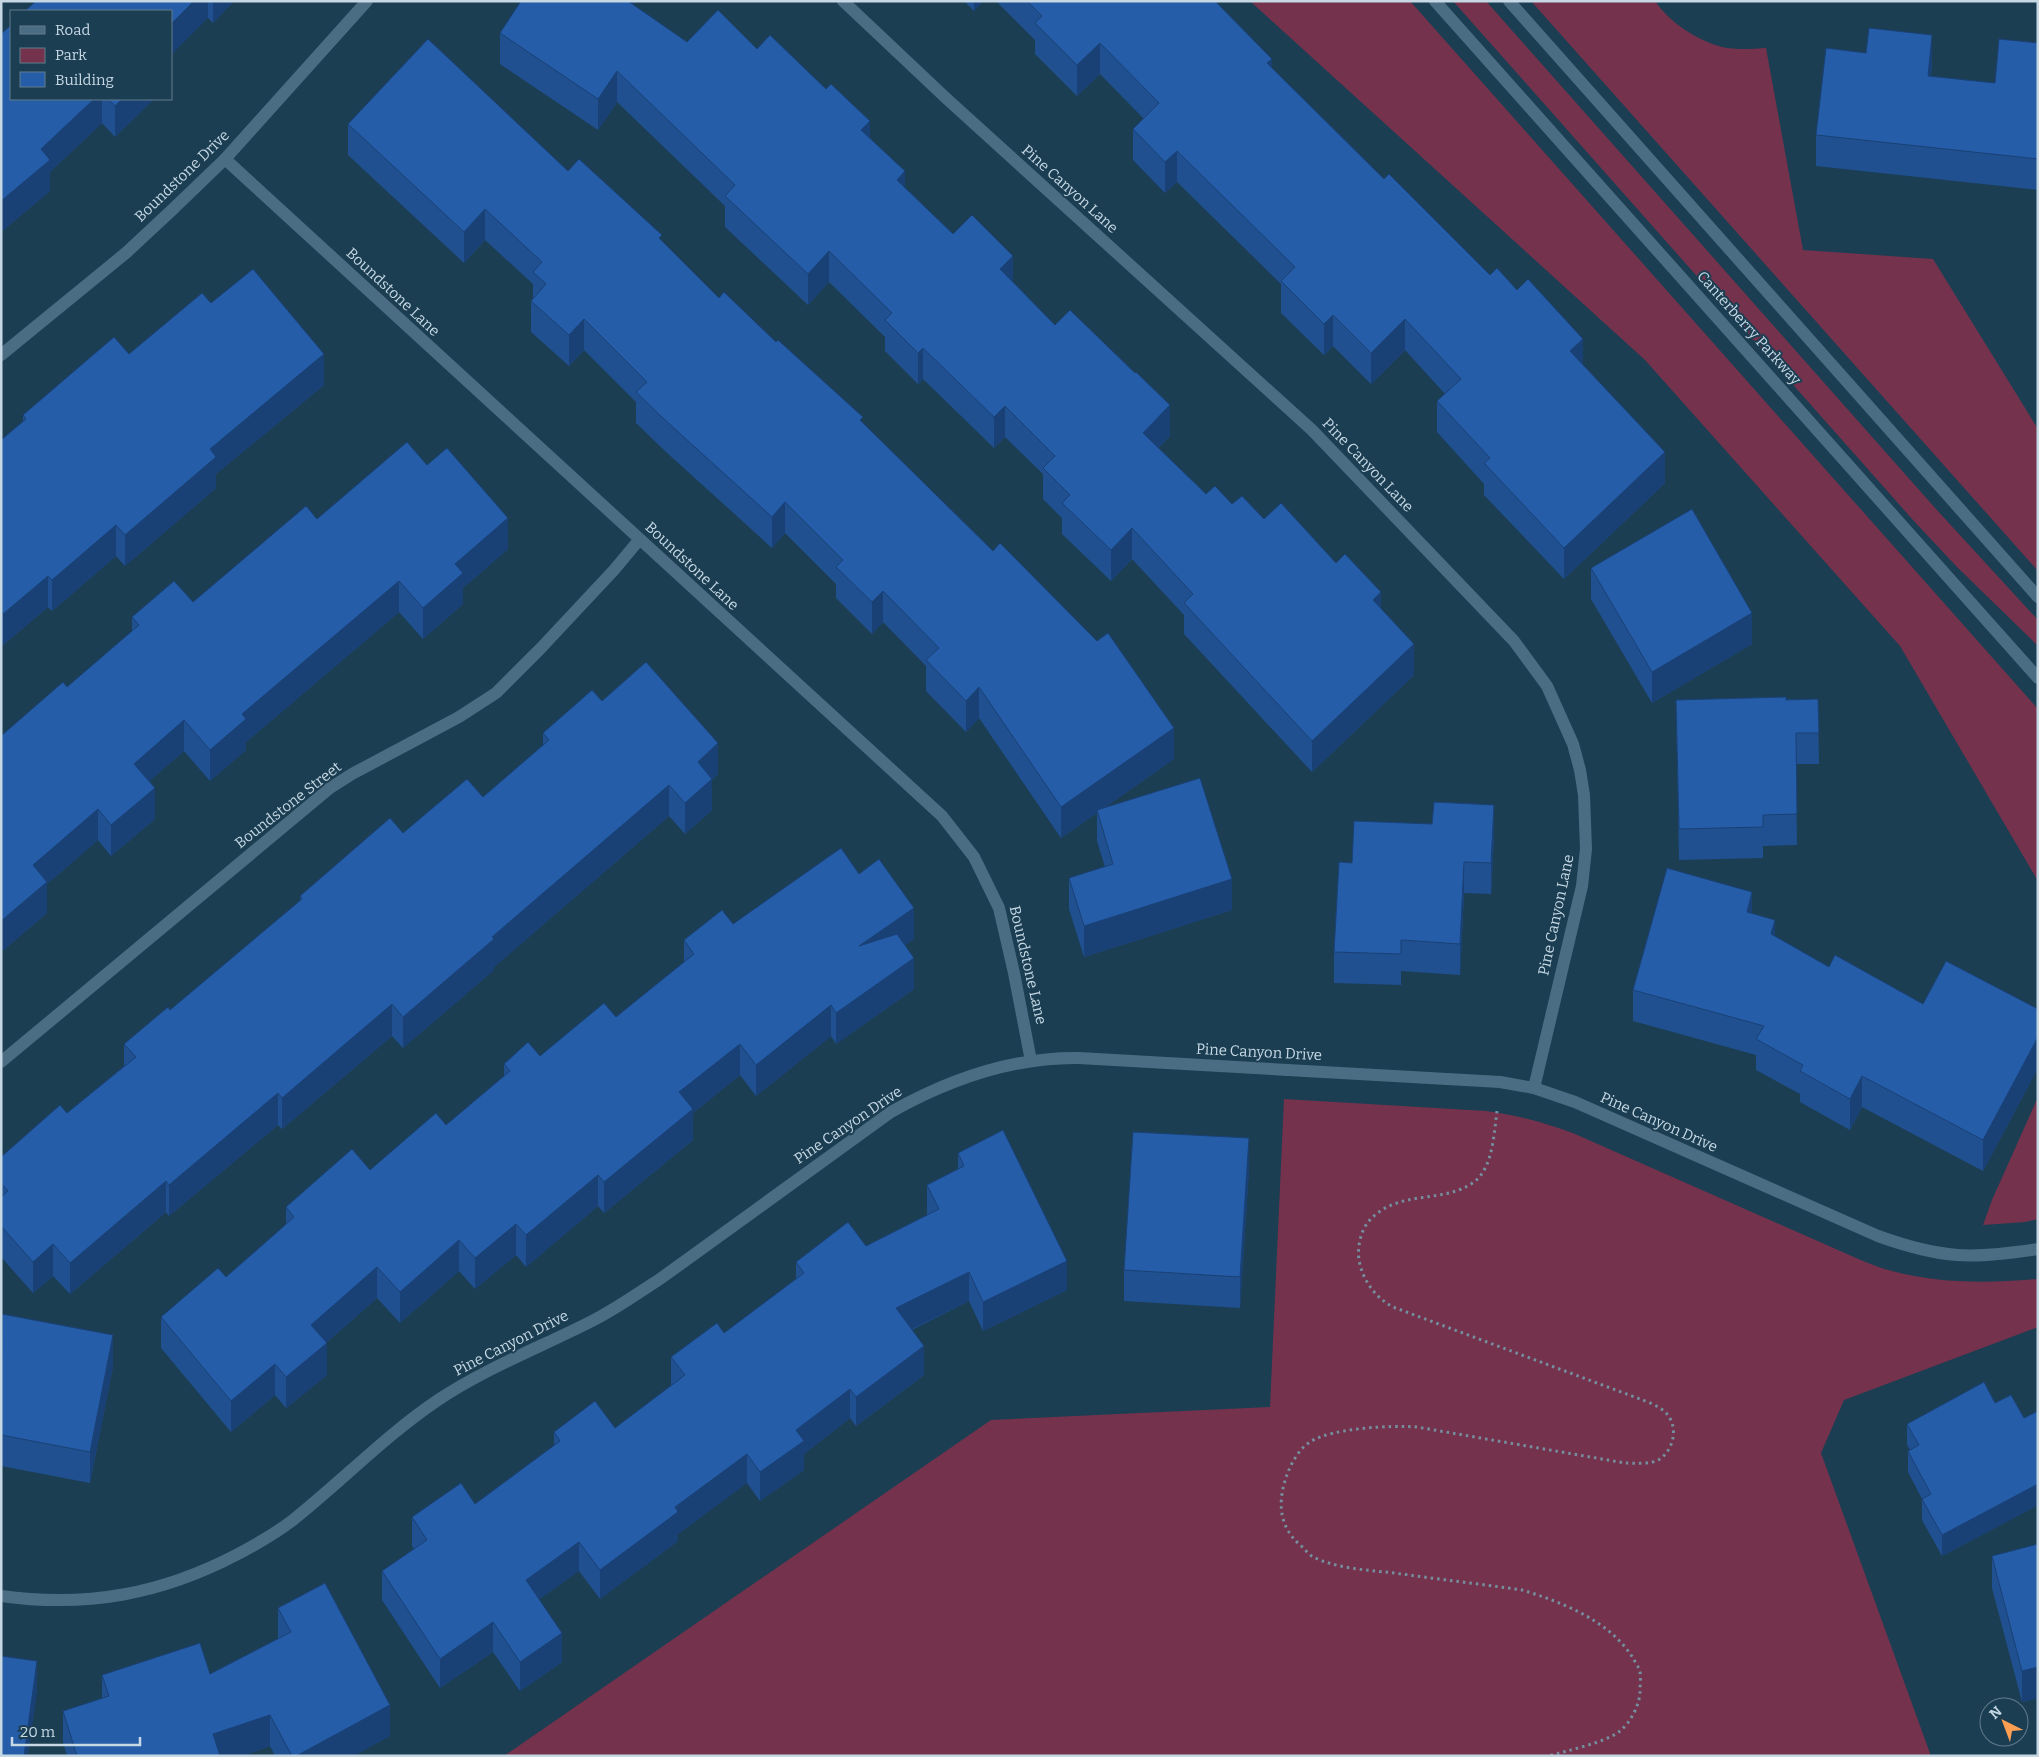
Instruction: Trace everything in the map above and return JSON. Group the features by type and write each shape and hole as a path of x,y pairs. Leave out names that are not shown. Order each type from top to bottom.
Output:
{"street":[{"name":"Boundstone Drive","path":"1,355 127,252 224,159 367,1"},
{"name":"Pine Canyon Lane","path":"843,1 1080,220 1312,430 1514,641 1547,686 1573,744 1580,770 1584,795 1586,849 1582,886 1534,1088"},
{"name":"Canterberry Parkway","path":"1435,1 2038,678"},
{"path":"1508,1 2038,597"},
{"name":"Boundstone Lane","path":"224,159 942,816 965,844 982,872 999,908 1031,1061"},
{"name":"Boundstone Street","path":"1,1062 330,788 352,774 465,714 496,693 614,570 639,540"},
{"name":"Pine Canyon Drive","path":"1,1596 34,1601 66,1601 119,1596 143,1592 170,1584 218,1565 272,1534 292,1520 391,1436 438,1400 624,1303 891,1112 911,1100 957,1081 993,1068 1031,1061 1088,1058 1500,1082 1534,1088 1575,1102 1878,1236 1904,1245 1958,1255 1998,1254 2038,1249"}],"path":[{"path":"1497,1112 1487,1162 1475,1181 1459,1190 1392,1203 1365,1225 1360,1238 1359,1258 1369,1286 1380,1300 1393,1307 1640,1398 1655,1406 1665,1412 1672,1422 1674,1438 1669,1448 1659,1459 1644,1463 1625,1463 1417,1427 1403,1426 1344,1432 1325,1435 1308,1442 1293,1461 1282,1486 1280,1504 1284,1524 1290,1536 1312,1556 1343,1567 1522,1590 1550,1598 1604,1628 1626,1648 1640,1670 1640,1698 1632,1715 1620,1731 1598,1741 1549,1756"}],"green space":[{"path":"1250,1 1410,1 2038,709 2038,881 1900,646 1645,360"},
{"path":"1453,1 1486,1 1936,509 2038,620 2038,646 1957,567 1913,520"},
{"path":"1531,1 1655,1 1676,23 1703,40 1727,48 1766,48 1803,250 1933,259 2038,429 2038,571"},
{"path":"2038,1097 2038,1219 2025,1222 1983,1225 1992,1200"},
{"path":"1284,1099 1486,1111 1520,1117 1575,1134 1856,1258 1883,1268 1910,1275 1946,1280 1983,1282 2038,1279 2038,1327 1844,1400 1821,1453 1931,1756 504,1756 991,1420 1270,1407"}],"building":[{"path":"36,1 194,1 172,23 172,10 26,10"},
{"path":"521,1 628,1 687,42 718,10 757,49 770,35 826,89 831,84 870,121 861,130 905,171 897,180 953,234 972,215 1013,256 1000,269 1055,325 1070,310 1170,405 1143,433 1206,494 1215,486 1232,504 1242,496 1264,519 1281,503 1336,563 1345,554 1381,592 1373,600 1414,644 1312,741 1184,603 1193,594 1132,528 1111,550 1062,503 1070,495 1043,468 1055,456 1005,406 994,417 923,348 918,353 885,320 892,313 829,251 808,274 725,196 735,185 617,71 598,99 500,33"},
{"path":"1027,1 1215,1 1272,59 1267,63 1384,179 1389,174 1490,275 1497,268 1517,290 1528,279 1583,339 1570,351 1665,452 1564,548 1484,463 1490,458 1437,401 1461,379 1405,319 1371,353 1333,315 1324,324 1281,281 1295,267 1177,151 1165,162 1133,129 1159,103 1100,43 1077,65 1035,23 1042,16"},
{"path":"10,26 10,100 93,100 41,149 50,160 1,201 1,34"},
{"path":"1869,28 1932,35 1928,76 1995,83 1999,39 2038,43 2038,159 1816,135 1826,48 1866,53"},
{"path":"428,39 568,171 579,159 662,235 659,238 719,298 724,292 776,342 778,340 863,417 860,420 993,551 1000,543 1097,641 1108,633 1174,728 1061,807 979,687 966,701 926,660 939,648 883,591 872,602 836,567 843,560 785,502 772,517 665,420 636,392 647,382 584,319 569,335 531,301 546,284 533,272 542,262 485,209 464,232 348,124"},
{"path":"109,100 121,100 115,106"},
{"path":"253,269 324,354 210,449 216,457 125,535 116,525 52,580 48,576 3,614 1,611 1,440 26,419 23,415 114,337 129,354 202,293 211,303"},
{"path":"407,442 427,465 447,448 508,518 455,564 463,573 423,608 399,581 242,714 246,719 210,750 184,720 134,764 155,788 111,825 98,809 33,865 47,882 1,921 1,736 63,682 67,687 139,625 132,617 174,581 193,602 306,506 317,519"},
{"path":"1692,509 1752,613 1652,672 1591,568"},
{"path":"646,662 718,743 698,762 712,779 685,803 669,785 492,937 494,939 403,1017 392,1004 282,1098 278,1093 169,1185 166,1181 70,1263 53,1244 33,1262 1,1226 1,1197 8,1191 1,1183 1,1157 60,1105 67,1113 136,1057 124,1044 168,1007 170,1010 302,899 300,896 390,818 403,833 467,779 483,797 549,740 543,733 592,690 602,701"},
{"path":"1786,697 1786,700 1818,699 1819,733 1796,733 1797,814 1763,815 1763,827 1679,829 1676,700"},
{"path":"1200,778 1232,879 1084,926 1069,878 1113,864 1097,810"},
{"path":"1434,802 1494,805 1491,863 1464,862 1460,944 1401,940 1401,954 1334,952 1339,862 1352,863 1354,821 1432,824"},
{"path":"841,848 859,874 879,859 914,908 859,946 897,934 914,958 836,1013 831,1005 756,1065 740,1044 679,1092 693,1109 604,1182 598,1175 526,1235 516,1224 475,1258 459,1240 400,1292 377,1267 311,1325 327,1343 286,1377 275,1364 231,1401 161,1317 218,1268 226,1277 275,1234 294,1217 286,1207 352,1149 370,1170 436,1113 446,1125 510,1071 504,1064 528,1042 540,1056 604,1003 616,1017 694,954 684,940 722,910 733,924"},
{"path":"1667,868 1752,892 1747,912 1775,920 1771,934 1829,967 1835,955 1923,1004 1946,961 2038,1009 2038,1037 1983,1140 1862,1076 1850,1099 1800,1071 1803,1065 1756,1039 1764,1026 1633,990"},
{"path":"1003,1130 1067,1261 983,1302 969,1272 896,1308 924,1346 856,1397 850,1389 796,1430 804,1441 760,1472 747,1454 675,1507 678,1512 600,1570 579,1542 526,1580 562,1633 520,1662 493,1622 440,1659 382,1571 427,1540 412,1517 461,1483 475,1504 560,1441 554,1432 595,1401 615,1428 685,1375 671,1357 717,1323 724,1333 804,1273 796,1262 848,1222 866,1246 939,1209 927,1185 964,1166 958,1153"},
{"path":"1133,1132 1249,1138 1240,1277 1124,1270"},
{"path":"2,1314 113,1335 90,1452 1,1435"},
{"path":"1984,1382 1995,1403 2011,1395 2024,1418 2038,1411 2038,1484 1942,1535 1922,1499 1931,1494 1908,1451 1919,1445 1907,1424"},
{"path":"2038,1544 2038,1667 2022,1671 1992,1556"},
{"path":"325,1583 390,1705 296,1756 292,1756 270,1715 213,1734 220,1756 77,1756 63,1711 109,1696 102,1675 200,1643 210,1674 291,1632 278,1608"},
{"path":"1,1656 37,1661 24,1756 1,1756"}]}
